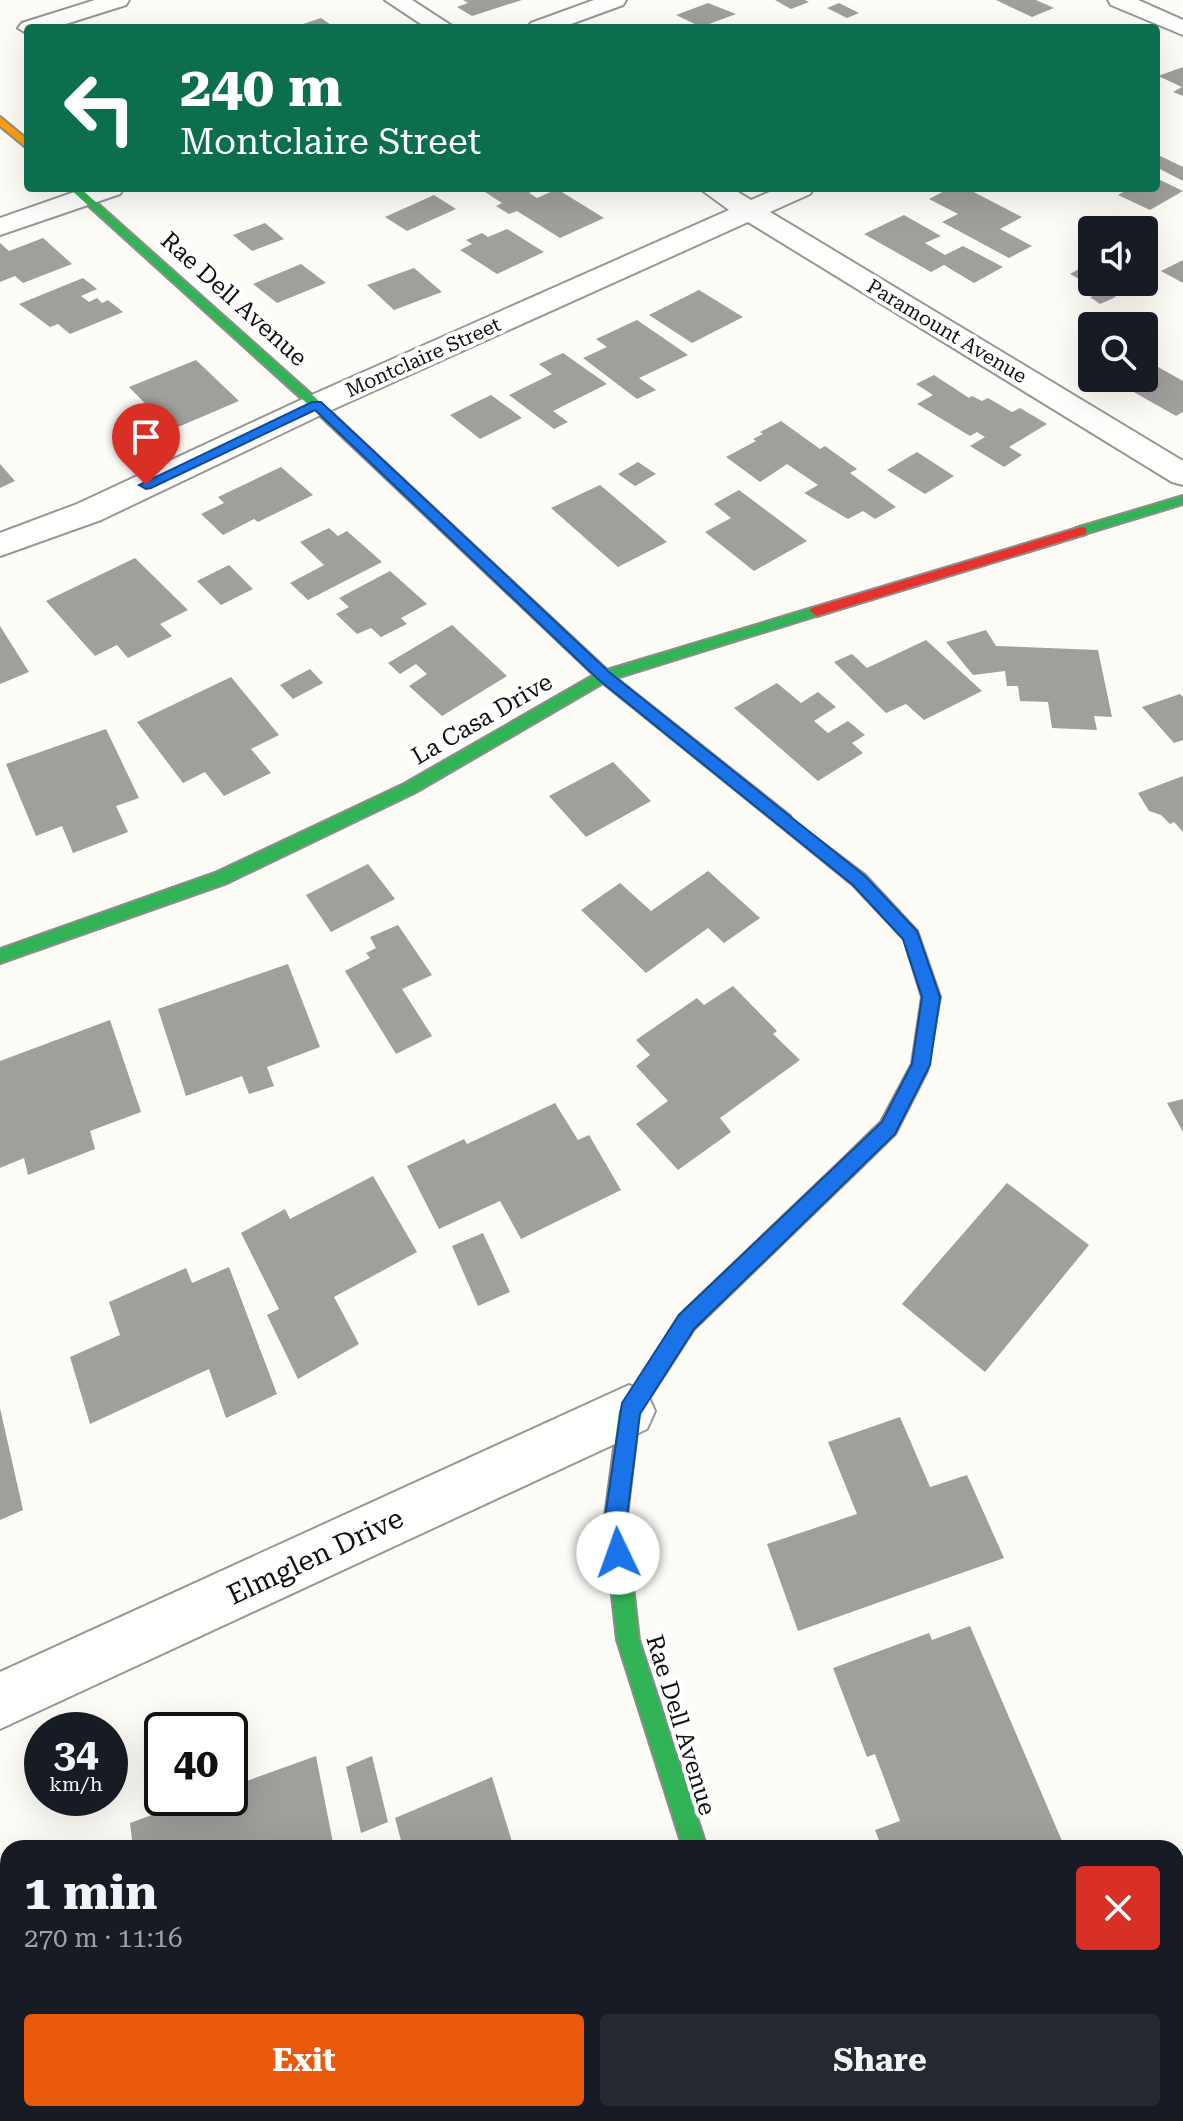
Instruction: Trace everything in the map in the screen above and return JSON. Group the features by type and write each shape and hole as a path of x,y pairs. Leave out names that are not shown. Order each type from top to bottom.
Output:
{"street":[{"path":"43,24 118,0"},
{"path":"396,0 436,24"},
{"path":"550,24 615,0"},
{"path":"1119,0 1168,26"},
{"path":"0,120 24,142"},
{"name":"Paramount Avenue","path":"719,192 1183,475"},
{"name":"Montclaire Street","path":"0,545 89,512 316,405 792,192"},
{"path":"0,227 79,193"},
{"name":"Rae Dell Avenue","path":"79,193 316,405 604,676 859,880 911,936 931,997 921,1065 888,1128 687,1322 629,1411 615,1524 628,1640 692,1840"},
{"name":"La Casa Drive","path":"0,956 221,878 410,788 604,676 1183,500"},
{"name":"Elmglen Drive","path":"0,1701 629,1411"}],"building":[{"path":"463,0 522,0 472,16 457,7 468,3"},
{"path":"775,0 805,0 809,2 791,9"},
{"path":"996,0 1036,0 1054,8 1032,17"},
{"path":"708,3 736,14 709,24 695,24 676,15"},
{"path":"839,3 859,13 847,18 827,8"},
{"path":"321,18 330,24 303,24"},
{"path":"1183,67 1183,96 1173,92 1182,87 1160,75"},
{"path":"1160,156 1183,167 1183,181 1160,169"},
{"path":"1160,180 1183,191 1150,210 1118,195 1123,192 1160,192"},
{"path":"485,192 532,192 529,193 537,198 550,192 562,192 604,218 560,238 517,211 509,214 496,206 502,203"},
{"path":"942,192 974,192 1022,217 1000,229 1032,246 1009,258 942,222 958,214 929,199"},
{"path":"434,195 456,209 407,231 385,217"},
{"path":"904,215 941,236 925,243 945,255 963,246 1003,267 974,283 944,265 931,272 864,234"},
{"path":"265,223 284,239 252,251 233,235"},
{"path":"507,229 544,252 497,274 460,250 472,244 466,240 482,233 488,237"},
{"path":"43,238 72,264 23,283 15,276 0,282 0,243 9,251"},
{"path":"1183,260 1183,283 1161,271"},
{"path":"301,264 326,283 277,303 253,284"},
{"path":"414,268 442,292 394,310 367,285"},
{"path":"83,278 97,289 81,296 89,302 97,298 102,303 108,300 123,312 70,334 58,324 50,327 19,304"},
{"path":"699,290 743,317 692,343 649,315"},
{"path":"1114,296 1116,297 1100,304 1090,297"},
{"path":"637,320 688,355 639,378 656,390 637,399 583,358 607,347 596,339"},
{"path":"563,353 607,384 553,411 568,422 554,429 509,395 552,374 539,364"},
{"path":"196,360 239,401 171,430 129,387"},
{"path":"1158,367 1183,381 1183,412 1176,416 1134,392 1158,392"},
{"path":"934,375 969,398 972,396 982,401 988,398 1012,412 1020,408 1047,424 1009,447 1022,455 1004,467 970,446 985,437 977,432 970,436 917,404 933,395 916,384"},
{"path":"491,395 522,418 480,439 450,415"},
{"path":"781,421 820,449 825,446 857,469 850,473 896,507 875,519 863,511 848,519 804,493 818,485 787,464 760,482 726,457 756,441 753,439 763,434 760,432"},
{"path":"917,452 954,476 925,494 887,470"},
{"path":"638,462 656,474 635,486 618,474"},
{"path":"0,464 15,481 0,488"},
{"path":"281,467 313,495 223,535 201,514 224,503 218,497"},
{"path":"600,485 667,542 618,567 551,508"},
{"path":"739,490 807,541 754,571 705,532 731,518 714,504"},
{"path":"329,528 338,536 347,531 382,562 308,600 290,583 324,565 300,542"},
{"path":"135,558 188,610 160,624 172,636 128,658 117,645 95,656 46,601"},
{"path":"229,565 253,589 221,605 197,581"},
{"path":"390,571 427,604 401,618 407,624 381,637 371,628 357,634 336,614 349,607 339,598"},
{"path":"452,625 507,676 442,716 409,686 427,674 416,664 400,674 388,663"},
{"path":"0,626 29,672 0,684"},
{"path":"986,630 996,646 1098,650 1112,717 1094,716 1097,730 1052,728 1048,702 1020,701 1018,686 1007,686 1005,671 973,675 946,642"},
{"path":"926,640 982,691 924,720 906,704 886,713 834,662 852,654 867,668"},
{"path":"310,669 323,683 293,699 280,685"},
{"path":"231,677 279,735 251,749 271,773 224,796 205,772 183,783 137,722"},
{"path":"777,683 801,703 818,692 836,707 814,721 828,733 848,721 865,735 852,743 863,753 818,781 734,708"},
{"path":"1180,694 1183,697 1183,740 1174,743 1142,707"},
{"path":"106,729 139,798 116,806 128,832 73,853 62,826 36,836 6,764"},
{"path":"613,762 651,801 586,837 549,796"},
{"path":"1183,776 1183,832 1174,822 1170,824 1161,815 1149,811 1138,793"},
{"path":"368,864 395,899 331,932 306,895"},
{"path":"708,871 760,918 724,943 708,928 646,973 581,910 620,883 651,911"},
{"path":"398,925 432,975 402,989 432,1036 396,1054 345,971 370,958 366,953 376,948 370,937"},
{"path":"288,964 320,1047 267,1067 274,1086 249,1094 242,1076 186,1096 158,1009"},
{"path":"733,986 777,1031 773,1034 800,1060 720,1118 731,1132 678,1170 636,1124 668,1101 636,1066 650,1055 636,1040 697,998 704,1005"},
{"path":"110,1020 141,1112 90,1131 95,1149 28,1175 24,1158 0,1168 0,1061"},
{"path":"1183,1099 1183,1132 1167,1103"},
{"path":"555,1103 578,1140 589,1135 621,1190 521,1239 500,1201 439,1229 407,1166 464,1139 467,1144"},
{"path":"373,1176 417,1252 334,1297 359,1344 298,1379 267,1315 279,1309 241,1233 285,1209 290,1219"},
{"path":"1007,1183 1089,1245 985,1372 902,1304"},
{"path":"483,1233 510,1292 478,1306 452,1246"},
{"path":"229,1267 277,1394 226,1418 209,1369 90,1424 70,1357 120,1335 109,1302 186,1268 192,1283"},
{"path":"0,1408 23,1510 0,1520"},
{"path":"900,1417 930,1487 967,1475 1004,1558 798,1631 767,1544 857,1514 828,1442"},
{"path":"970,1626 1062,1840 879,1840 875,1830 900,1821 875,1754 867,1757 833,1668 929,1633 932,1640"},
{"path":"316,1756 332,1840 132,1840 130,1823 149,1816 248,1816 248,1781"},
{"path":"372,1756 388,1822 361,1833 346,1767"},
{"path":"492,1777 512,1840 401,1840 395,1818"}],"traffic: fast":[{"path":"78,192 316,405 604,676 784,820"},
{"path":"1081,531 1183,500"},
{"path":"0,956 221,878 410,788 604,676 817,611"},
{"path":"692,1840 628,1640 615,1524 629,1411 687,1322 846,1169"}],"traffic: slow":[{"path":"0,120 24,142"},
{"path":"784,820 859,880 911,936 931,997 921,1065 888,1128 846,1169"}],"traffic: jam":[{"path":"817,611 1081,531"}],"route":[{"path":"146,485 316,405 604,676 859,880 911,936 931,997 921,1065 888,1128 687,1322 629,1411 615,1524 618,1553"}]}
